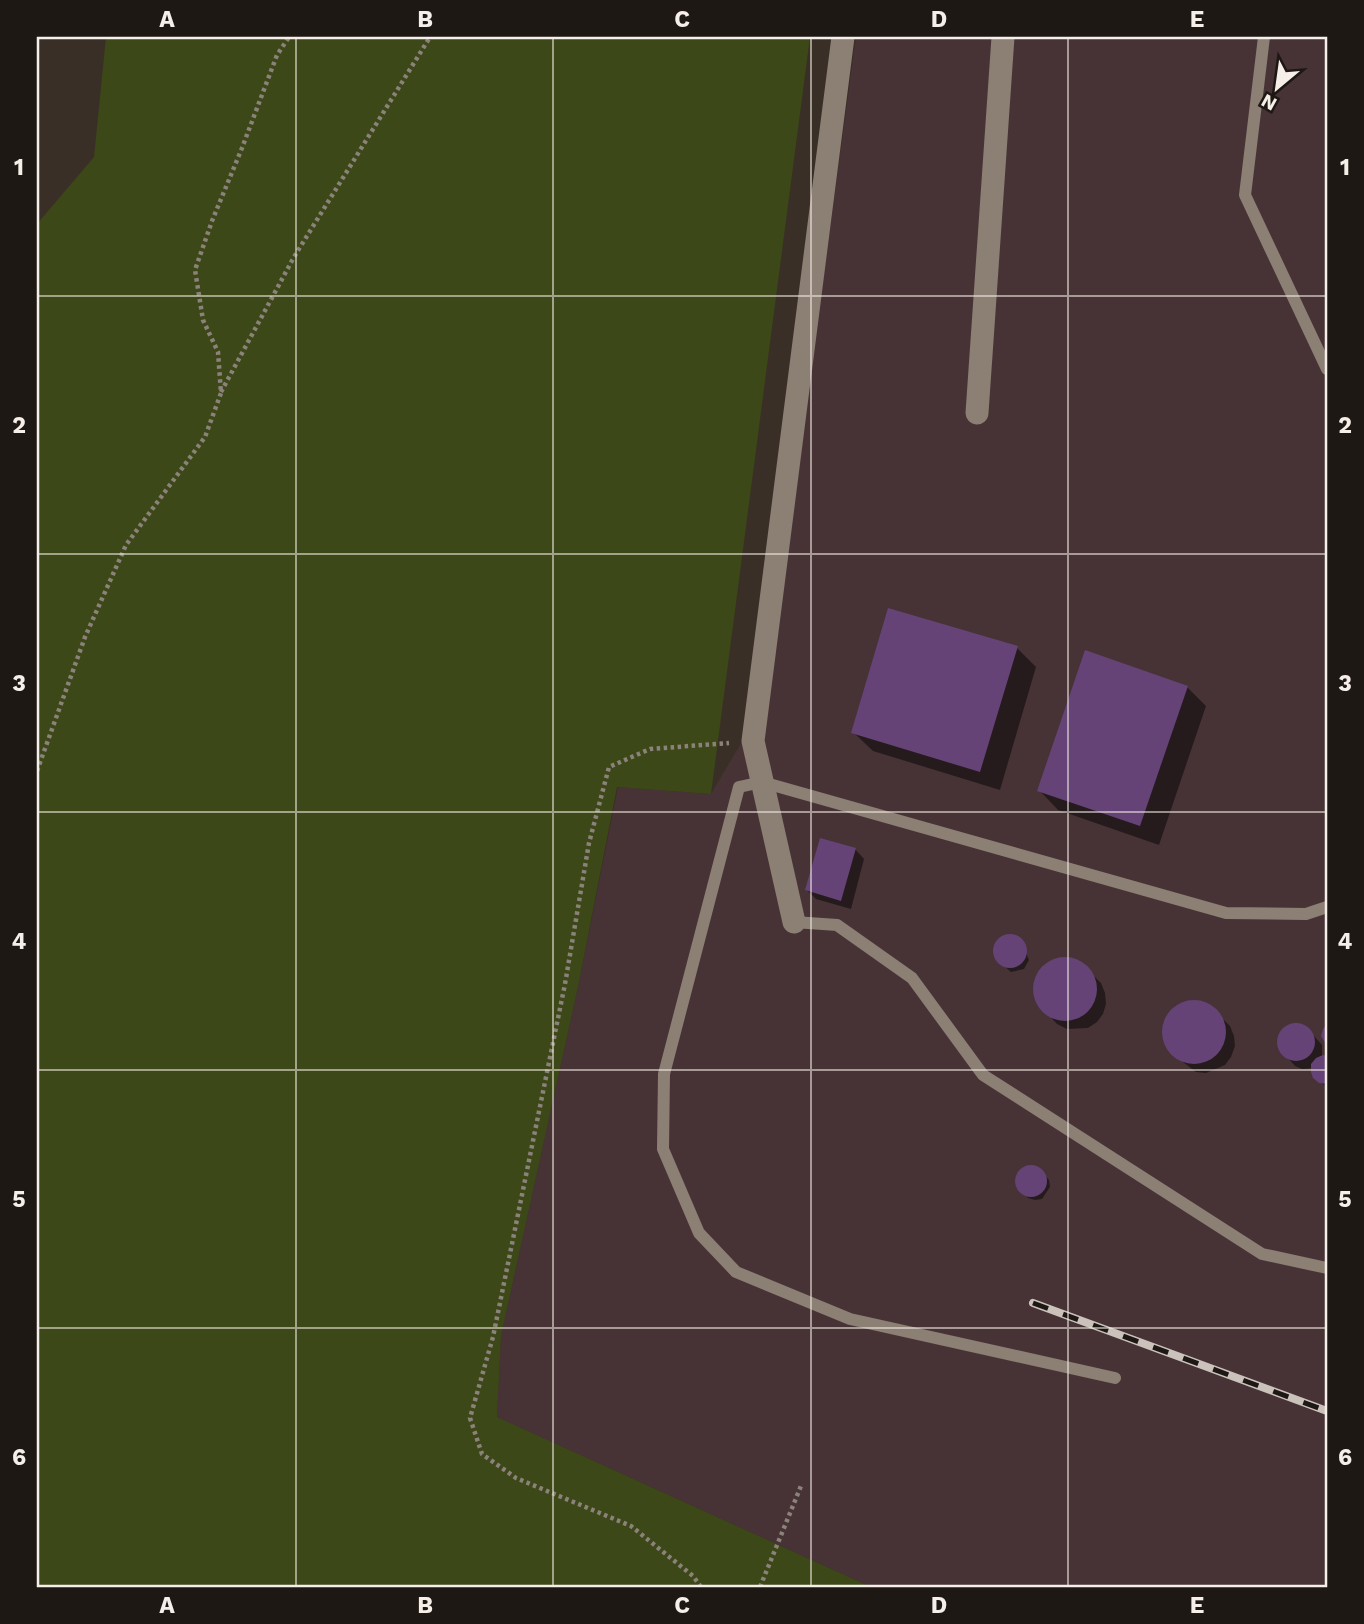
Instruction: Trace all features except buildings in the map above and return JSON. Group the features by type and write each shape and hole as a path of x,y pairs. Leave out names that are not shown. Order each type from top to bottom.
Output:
{"street":[{"path":"794,922 753,741 843,37"},
{"path":"977,413 1003,37"}],"lane":[{"path":"1264,37 1245,195 1327,369"},
{"path":"1115,1378 850,1319 736,1272 699,1233 663,1149 664,1074 739,787 762,782 1226,912 1306,914 1327,907"},
{"path":"794,922 837,925 912,978 983,1075 1262,1254 1327,1268"}],"path":[{"path":"221,393 218,352 203,320 195,270 277,55 289,37"},
{"path":"37,771 85,637 127,545 205,437 221,393 294,257 430,37"},
{"path":"701,1587 693,1576 631,1526 516,1478 482,1454 470,1418 493,1337 565,984 589,843 609,766 650,749 753,741"},
{"path":"760,1587 801,1486"}],"shaded area":[{"path":"856,37 1327,37 1327,1587 871,1587 497,1417 501,1336 578,987 618,787 711,794 766,701"}],"green space":[{"path":"106,37 810,37 711,794 617,787 578,987 501,1336 497,1417 871,1587 37,1587 37,224 94,157"}],"railway":[{"path":"1033,1303 1327,1411"}]}
